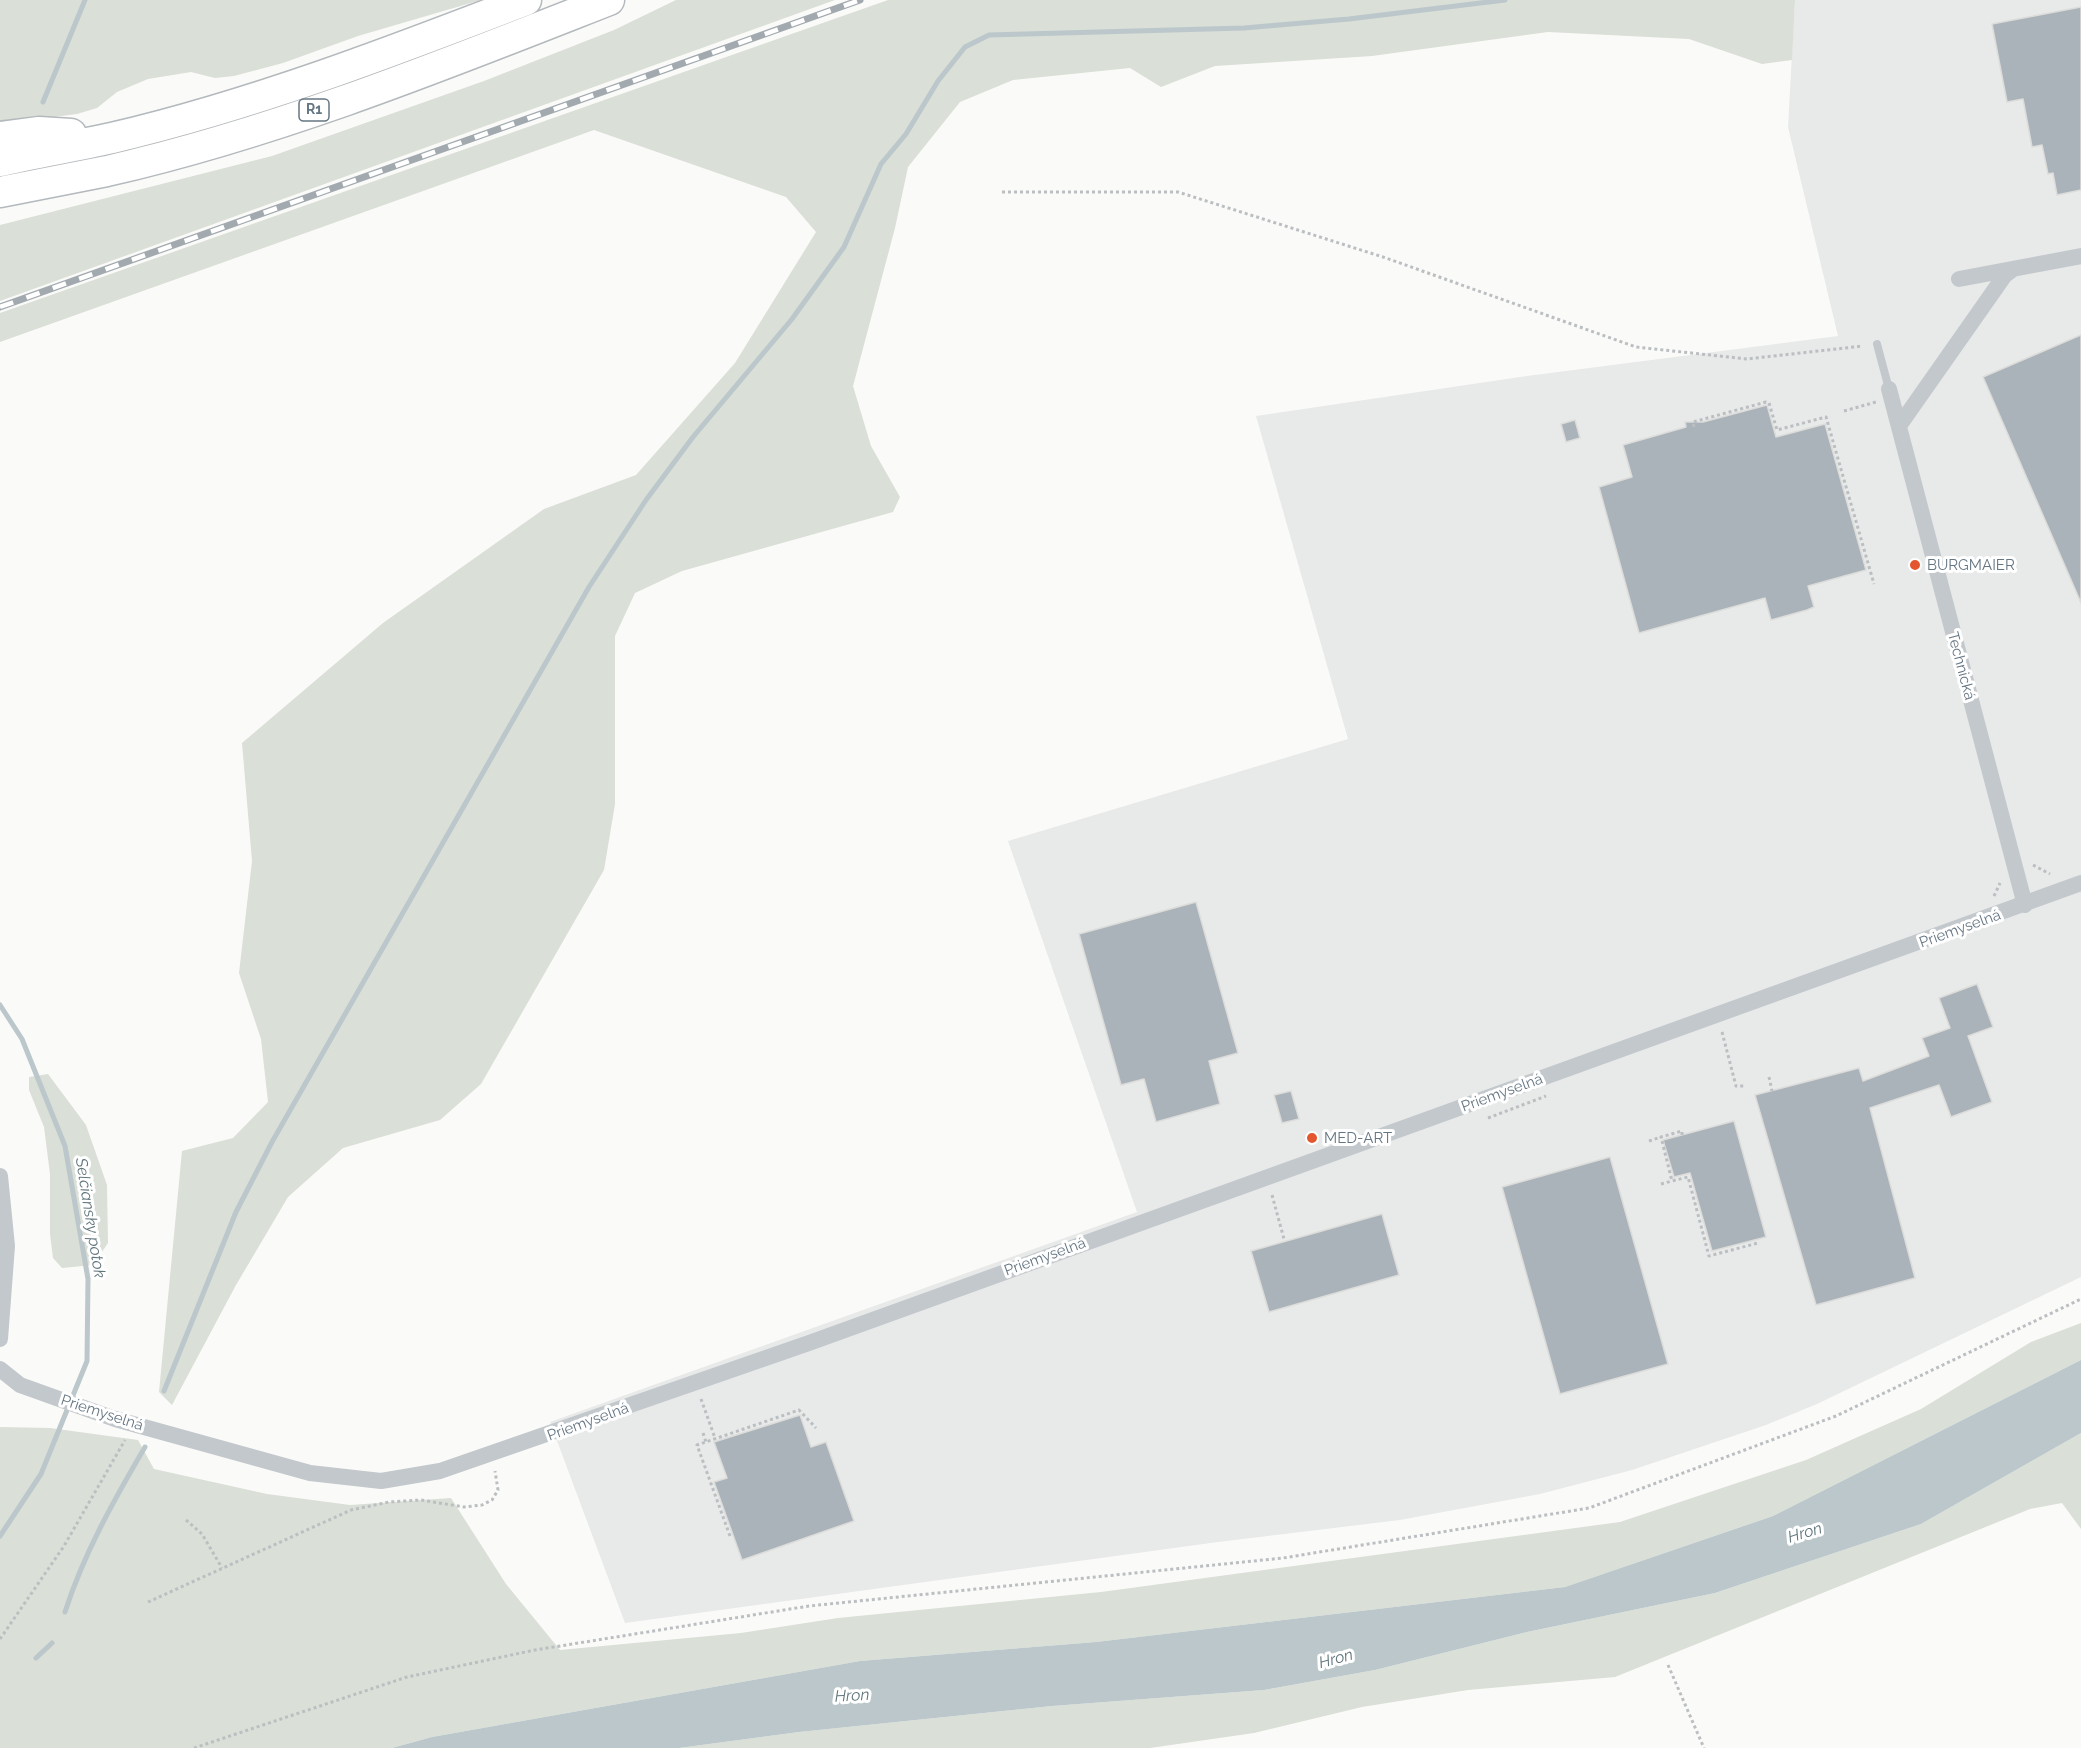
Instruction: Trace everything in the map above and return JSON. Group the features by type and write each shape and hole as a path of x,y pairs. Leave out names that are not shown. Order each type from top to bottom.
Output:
{"highway":[{"name":"R1","path":"0,161 113,138 318,76 526,0"},
{"name":"R1","path":"3,192 108,170 305,113 392,84 609,0"},
{"path":"0,137 39,132 113,138"}],"street":[{"path":"1959,279 2081,256"},
{"path":"1899,426 2005,275 2013,269"},
{"name":"Technická","path":"1883,395 1899,426 2025,905"},
{"name":"Priemyselná","path":"0,1369 20,1385 115,1419 310,1473 381,1480 402,1479 440,1471 489,1456 2081,883"},
{"path":"0,1176 7,1246 0,1339"}],"lane":[{"path":"1877,344 1883,395"}],"path":[{"path":"1002,192 1178,192 1383,257 1636,347 1747,359 1877,344"},
{"path":"1844,411 1883,395"},
{"path":"1694,427 1693,422 1766,402 1769,403 1778,430 1826,417 1874,584"},
{"path":"2033,864 2053,875"},
{"path":"1993,897 1999,888 2001,876"},
{"path":"1720,1028 1736,1086 1746,1086"},
{"path":"1769,1077 1772,1091"},
{"path":"1649,1141 1682,1131 1682,1135"},
{"path":"1660,1137 1672,1181"},
{"path":"1660,1185 1689,1177 1710,1256 1758,1243"},
{"path":"1270,1190 1284,1239"},
{"path":"194,1748 408,1677 535,1650 809,1606 1282,1558 1589,1508 1836,1416 2081,1299"},
{"path":"700,1398 715,1439"},
{"path":"730,1536 697,1445 799,1410 816,1428"},
{"path":"703,1433 706,1442"},
{"path":"0,1639 64,1546 128,1435"},
{"path":"148,1602 351,1510 389,1502 421,1500 464,1507 482,1505 492,1500 498,1490 498,1479 489,1456"},
{"path":"702,1478 709,1476"},
{"path":"717,1521 723,1518"},
{"path":"186,1520 202,1534 222,1568"},
{"path":"1668,1665 1704,1748"}],"shaded area":[{"path":"0,0 481,0 358,36 283,63 234,76 215,78 191,72 148,79 117,92 97,108 77,114 0,124"},
{"path":"676,0 835,0 0,301 0,225 272,156 484,81 614,30"},
{"path":"888,0 1795,0 1792,60 1762,64 1689,39 1548,32 1372,56 1215,66 1161,87 1130,68 1013,80 960,102 908,167 895,228 853,386 871,446 900,497 893,512 682,571 635,593 615,636 615,804 604,870 481,1084 440,1120 343,1148 288,1197 236,1285 172,1405 159,1392 182,1151 233,1138 268,1102 261,1039 239,973 252,861 242,743 383,623 544,509 636,475 735,363 816,232 786,197 594,130 0,342 0,313"},
{"path":"1795,0 2081,0 2081,1277 1817,1404 1766,1425 1632,1470 1540,1494 1400,1520 1218,1542 625,1623 550,1422 1137,1212 1008,841 1348,739 1256,416 1527,376 1838,336 1788,127"},
{"path":"48,1074 86,1125 107,1185 108,1243 93,1265 62,1268 53,1258 50,1234 50,1174 44,1127 29,1090 29,1077"},
{"path":"2081,1323 2081,1360 1773,1516 1565,1587 1096,1642 860,1661 432,1737 392,1748 0,1748 0,1427 50,1428 138,1440 154,1469 267,1494 350,1505 451,1498 506,1584 560,1650 741,1633 838,1618 1101,1592 1620,1522 1806,1460 1921,1409 2031,1342"},
{"path":"2081,1433 2081,1529 2062,1503 2030,1509 1615,1677 1468,1690 1362,1707 1254,1733 1150,1748 679,1748 799,1732 1052,1706 1264,1690 1375,1670 1527,1632 1715,1593 1921,1524"}],"water":[{"name":"Hron","path":"2081,1360 2081,1433 1921,1524 1715,1593 1527,1632 1375,1670 1264,1690 1052,1706 799,1732 679,1748 392,1748 432,1737 860,1661 1096,1642 1565,1587 1773,1516"}],"building":[{"path":"2081,7 2081,190 2057,195 2053,173 2048,174 2042,145 2032,147 2023,99 2007,102 1992,24"},
{"path":"2081,335 2081,603 1983,377"},
{"path":"1767,405 1776,437 1825,424 1866,570 1808,586 1814,607 1771,620 1765,598 1639,633 1599,487 1632,477 1623,445 1686,427 1685,422 1703,422"},
{"path":"1575,420 1580,438 1566,442 1561,424"},
{"path":"1196,902 1238,1053 1209,1061 1220,1104 1156,1122 1144,1079 1121,1085 1079,934"},
{"path":"1977,984 1993,1027 1968,1036 1992,1102 1951,1117 1939,1085 1870,1108 1915,1278 1816,1305 1755,1095 1859,1068 1863,1081 1929,1056 1922,1038 1950,1028 1939,998"},
{"path":"1291,1091 1299,1119 1282,1123 1274,1095"},
{"path":"1734,1121 1766,1237 1712,1251 1690,1173 1674,1177 1663,1140"},
{"path":"1610,1157 1668,1364 1560,1394 1502,1187"},
{"path":"1382,1214 1399,1275 1269,1312 1251,1251"},
{"path":"800,1415 811,1447 826,1442 854,1521 742,1560 714,1482 727,1478 714,1442"}],"waterway":[{"name":"Selčiansky potok","path":"43,102 85,0"},
{"path":"164,1391 236,1212 272,1142 589,587 646,500 693,437 792,319 844,247 881,164 906,134 938,81 965,47 989,35 1244,28 1349,19 1505,0"},
{"name":"Selčiansky potok","path":"0,1005 22,1039 65,1146 88,1279 87,1361 41,1474 0,1536"},
{"path":"65,1612 90,1548 145,1447"},
{"path":"36,1658 52,1643"}],"railway":[{"path":"0,307 860,0"}],"place":[{"name":"BURGMAIER","path":"1915,565"},
{"name":"MED-ART","path":"1312,1138"}]}
